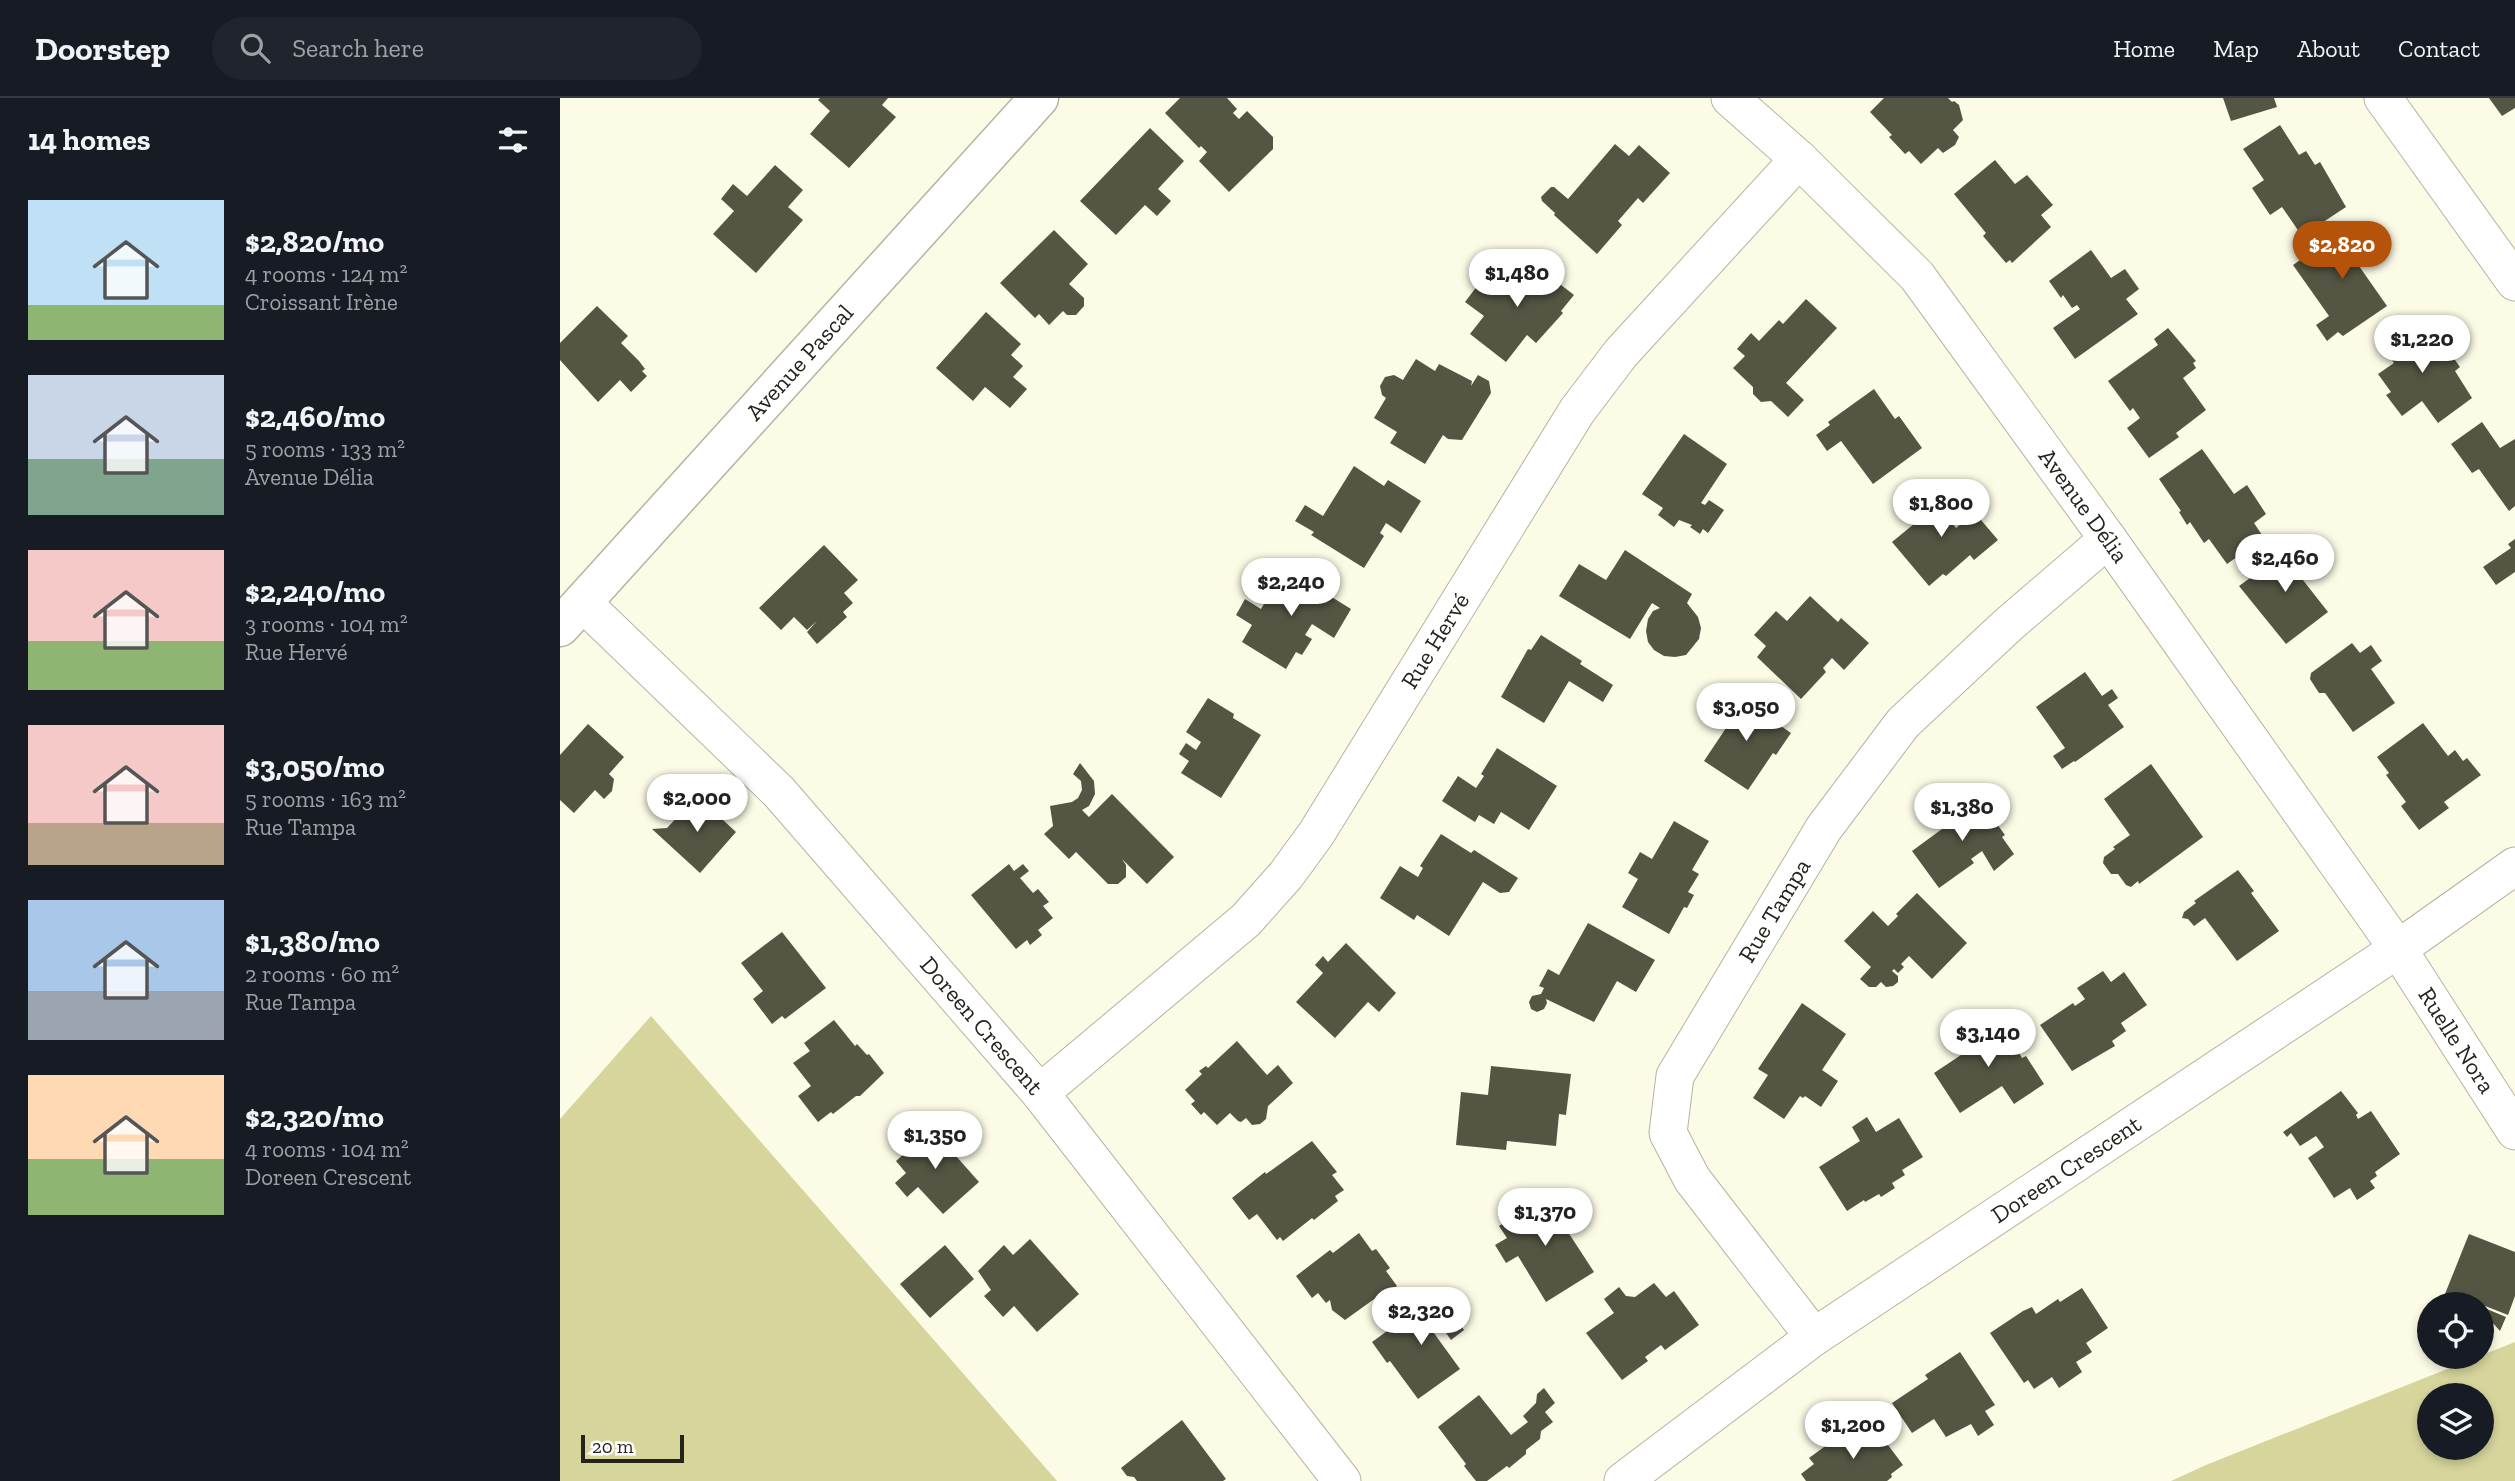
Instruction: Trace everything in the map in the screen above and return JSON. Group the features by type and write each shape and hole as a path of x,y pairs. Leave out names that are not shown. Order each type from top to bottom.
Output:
{"street":[{"name":"Avenue Pascal","path":"571,615 1039,98"},
{"name":"Avenue Délia","path":"1730,98 1800,159 1917,276 2398,949"},
{"path":"2383,98 2515,282"},
{"name":"Rue Hervé","path":"1040,1093 1247,920 1286,875 1316,834 1577,411 1621,353 1800,159"},
{"name":"Rue Tampa","path":"1814,1337 1692,1180 1668,1133 1675,1076 1824,828 1903,723 2008,625 2108,540"},
{"name":"Doreen Crescent","path":"571,615 779,792 1040,1093 1342,1481"},
{"name":"Doreen Crescent","path":"1623,1481 1814,1337 2398,949 2515,866"},
{"name":"Ruelle Nora","path":"2398,949 2515,1131"}],"shaded area":[{"path":"651,1016 1057,1481 560,1481 560,1119"},
{"path":"2515,1342 2515,1481 2171,1481 2447,1369 2494,1369 2494,1350"}],"building":[{"path":"888,98 882,105 896,117 849,168 810,134 830,111 818,100"},
{"path":"1180,98 1227,98 1237,109 1233,113 1239,119 1247,111 1273,137 1273,149 1229,192 1199,161 1207,152 1201,146 1199,148 1165,113"},
{"path":"1884,98 1948,98 1954,101 1959,105 1963,120 1953,130 1959,137 1955,145 1943,153 1938,148 1921,164 1909,151 1905,154 1889,137 1892,135 1870,112"},
{"path":"2223,98 2274,98 2277,107 2231,121"},
{"path":"2489,98 2515,98 2515,108 2502,116"},
{"path":"2280,125 2299,155 2306,151 2315,165 2320,162 2346,207 2302,236 2282,207 2270,215 2252,188 2264,180 2243,149"},
{"path":"1150,128 1184,161 1158,189 1171,201 1157,216 1145,205 1116,235 1080,201"},
{"path":"1615,144 1629,156 1639,145 1670,173 1643,203 1638,198 1618,221 1622,225 1597,254 1554,215 1541,197 1554,187 1568,199"},
{"path":"1995,160 2015,184 2027,175 2053,205 2041,215 2051,227 2012,263 2010,260 2006,263 1983,236 1986,233 1954,194"},
{"path":"775,165 803,190 788,207 803,220 756,273 713,234 734,211 721,199 733,184 747,196"},
{"path":"2357,221 2379,252 2359,266 2387,306 2343,336 2338,332 2327,341 2316,325 2329,316 2293,265"},
{"path":"1054,230 1088,264 1069,284 1084,298 1084,306 1076,315 1067,315 1063,311 1049,325 1039,314 1035,318 1000,283"},
{"path":"2091,250 2111,278 2125,269 2139,289 2126,299 2138,314 2075,359 2053,328 2080,309 2077,305 2072,308 2049,281"},
{"path":"1529,260 1574,295 1561,311 1563,313 1536,343 1527,335 1506,362 1470,334 1484,316 1465,302 1490,269 1510,285"},
{"path":"1806,299 1837,328 1786,383 1804,400 1788,417 1771,401 1761,402 1753,394 1753,387 1733,368 1745,356 1737,349 1751,333 1759,341 1779,320 1783,324"},
{"path":"597,306 628,336 621,343 639,361 647,376 631,392 620,380 598,402 560,360 560,343"},
{"path":"986,312 1021,344 1011,355 1023,366 1013,377 1027,389 1010,408 985,387 973,401 936,368"},
{"path":"2411,321 2443,358 2450,353 2460,367 2455,371 2472,398 2438,423 2422,401 2402,416 2386,395 2391,392 2378,374 2394,363 2380,344"},
{"path":"2168,328 2196,361 2193,363 2196,368 2183,378 2206,410 2176,433 2179,437 2149,458 2127,428 2140,418 2133,408 2130,411 2108,381 2158,345 2154,339"},
{"path":"1416,359 1435,371 1439,364 1472,381 1471,386 1478,375 1489,381 1491,393 1462,440 1448,439 1443,435 1425,464 1390,443 1397,432 1374,418 1386,398 1382,395 1380,386 1385,377 1394,375 1403,380"},
{"path":"1874,389 1895,419 1899,416 1922,448 1873,484 1841,441 1827,451 1816,435 1830,425 1828,422"},
{"path":"2482,422 2500,448 2515,439 2515,506 2509,511 2479,469 2472,473 2451,444"},
{"path":"1684,434 1727,464 1701,503 1705,505 1709,500 1724,510 1708,533 1703,529 1700,534 1690,527 1692,525 1679,520 1674,527 1658,515 1663,508 1642,494"},
{"path":"2202,449 2234,494 2247,485 2266,514 2254,523 2264,538 2227,564 2209,539 2204,543 2190,522 2187,525 2179,512 2181,511 2159,479"},
{"path":"1354,466 1384,486 1388,480 1421,501 1401,533 1386,523 1380,533 1384,536 1364,568 1311,535 1314,532 1295,521 1305,505 1323,516"},
{"path":"1930,488 1951,513 1947,517 1956,528 1975,513 1998,540 1974,560 1970,555 1946,576 1943,574 1929,586 1892,542 1920,519 1909,506"},
{"path":"2515,539 2515,572 2496,585 2483,567 2511,548 2508,544"},
{"path":"2298,543 2314,563 2299,575 2328,612 2286,644 2239,586"},
{"path":"824,545 858,580 844,593 853,603 843,612 847,617 817,644 807,632 817,621 807,630 794,617 781,630 759,608"},
{"path":"1625,550 1692,594 1687,603 1698,617 1701,628 1699,639 1686,655 1664,656 1648,642 1648,619 1653,611 1660,608 1652,603 1630,639 1559,596 1579,564 1606,580"},
{"path":"1285,568 1351,609 1334,638 1312,624 1305,635 1312,639 1302,655 1296,652 1286,669 1242,642 1252,625 1236,615 1245,599 1261,609"},
{"path":"1810,596 1838,622 1841,618 1869,643 1844,670 1832,658 1823,668 1826,672 1801,699 1757,657 1766,646 1754,635 1776,611 1787,621"},
{"path":"1541,635 1613,685 1603,702 1569,681 1544,723 1501,697 1528,649 1531,650"},
{"path":"2352,643 2360,653 2371,645 2382,661 2371,669 2395,703 2353,732 2325,693 2319,693 2310,679 2311,673"},
{"path":"2085,672 2102,696 2112,689 2118,698 2108,705 2124,727 2062,769 2053,756 2065,748 2036,707"},
{"path":"1733,696 1791,733 1776,755 1773,753 1748,790 1704,761 1732,719 1722,712"},
{"path":"1208,698 1261,735 1221,798 1181,773 1189,761 1179,754 1186,743 1196,750 1201,742 1186,732"},
{"path":"2423,723 2448,756 2455,750 2463,761 2467,758 2481,775 2444,802 2449,808 2419,830 2401,806 2406,802 2386,775 2389,773 2377,757"},
{"path":"588,724 624,757 609,774 614,779 612,791 604,799 595,790 574,813 560,800 560,755"},
{"path":"1497,748 1557,786 1529,830 1501,812 1494,824 1479,815 1475,822 1442,801 1458,776 1476,788"},
{"path":"1080,763 1094,781 1095,794 1089,806 1082,810 1089,817 1112,794 1174,857 1147,884 1122,859 1126,865 1126,877 1118,884 1108,884 1076,852 1069,859 1044,834 1053,826 1050,806 1072,802 1078,798 1082,790 1081,781 1073,774"},
{"path":"2151,764 2203,837 2131,887 2126,885 2118,874 2111,874 2103,863 2104,857 2115,849 2113,847 2130,835 2104,799"},
{"path":"697,796 736,832 700,873 652,829 667,828"},
{"path":"1980,801 2005,835 2002,837 2014,854 1994,871 1982,851 1971,859 1974,863 1939,888 1912,851 1942,829 1935,815 1948,806 1953,812 1960,807 1964,812"},
{"path":"1674,821 1709,841 1692,870 1699,874 1688,892 1694,895 1669,934 1622,907 1638,879 1628,873 1640,852 1652,859"},
{"path":"1441,834 1471,853 1474,850 1518,878 1509,892 1500,893 1483,882 1449,936 1417,915 1414,920 1380,898 1400,866 1418,877 1423,868 1420,866"},
{"path":"1009,864 1014,871 1023,864 1029,871 1020,878 1033,893 1038,889 1049,902 1043,906 1053,918 1038,930 1042,935 1030,945 1027,940 1016,949 971,895"},
{"path":"2238,870 2279,931 2237,961 2205,918 2194,926 2188,919 2182,918 2184,912 2196,903 2194,901"},
{"path":"1917,893 1967,943 1932,979 1909,956 1901,964 1904,967 1898,973 1894,969 1892,971 1898,976 1898,982 1893,986 1886,987 1881,982 1876,987 1869,987 1860,979 1871,967 1844,941 1873,911 1888,926"},
{"path":"1588,923 1655,960 1636,992 1617,981 1594,1022 1546,999 1544,1009 1537,1012 1531,1009 1529,1002 1532,996 1541,994 1544,988 1539,986 1548,969 1559,975"},
{"path":"782,932 826,988 785,1019 782,1016 772,1024 753,999 763,991 741,963"},
{"path":"1346,943 1396,993 1379,1012 1368,1002 1335,1038 1296,1002 1323,973 1315,965 1323,956 1328,962"},
{"path":"2103,971 2111,982 2124,972 2147,1005 2121,1023 2126,1031 2112,1041 2115,1046 2072,1071 2040,1025 2073,1003 2075,1006 2085,999 2077,988"},
{"path":"1802,1003 1846,1034 1822,1070 1838,1081 1821,1107 1805,1096 1800,1096 1784,1119 1753,1098 1768,1075 1758,1069"},
{"path":"1992,1018 1999,1030 2003,1027 2022,1058 2026,1056 2044,1084 2014,1104 2002,1086 1960,1113 1934,1073 1970,1049 1962,1037"},
{"path":"834,1020 855,1046 857,1044 869,1054 884,1073 860,1096 856,1096 818,1122 798,1096 811,1086 793,1063 810,1051 804,1043"},
{"path":"1237,1041 1267,1075 1278,1065 1293,1083 1268,1106 1266,1119 1260,1124 1252,1125 1246,1118 1238,1121 1230,1113 1217,1125 1204,1112 1201,1115 1191,1104 1195,1101 1185,1090 1202,1074 1199,1071 1206,1066 1208,1068"},
{"path":"1491,1066 1571,1074 1566,1115 1559,1114 1556,1146 1507,1141 1506,1150 1456,1145 1461,1092 1488,1095"},
{"path":"2341,1091 2358,1113 2358,1119 2371,1111 2400,1154 2375,1172 2377,1176 2370,1181 2375,1188 2357,1200 2350,1188 2334,1198 2308,1158 2324,1147 2316,1136 2300,1146 2291,1133 2287,1137 2283,1132"},
{"path":"1867,1117 1876,1132 1899,1118 1923,1157 1902,1170 1905,1175 1892,1183 1895,1188 1881,1197 1879,1194 1865,1202 1864,1200 1847,1211 1819,1167 1860,1141 1852,1127"},
{"path":"935,1126 959,1153 956,1156 979,1182 943,1214 918,1187 907,1197 895,1183 906,1173 896,1161"},
{"path":"1312,1141 1337,1172 1332,1175 1344,1190 1335,1196 1338,1201 1314,1220 1312,1218 1283,1241 1280,1237 1277,1240 1257,1214 1249,1220 1232,1198"},
{"path":"1550,1193 1571,1226 1566,1229 1594,1272 1546,1302 1518,1256 1506,1263 1495,1245 1507,1238 1499,1226"},
{"path":"1359,1233 1372,1251 1376,1249 1390,1268 1386,1271 1397,1286 1345,1320 1332,1310 1330,1300 1326,1303 1318,1293 1312,1298 1296,1276 1330,1250 1333,1253"},
{"path":"2469,1234 2515,1252 2515,1296 2508,1315 2494,1309 2494,1292 2446,1292"},
{"path":"1030,1239 1079,1294 1037,1332 1014,1306 1003,1317 984,1296 991,1290 978,1271 1004,1245 1013,1255"},
{"path":"945,1245 974,1279 930,1318 900,1284"},
{"path":"1654,1283 1666,1297 1674,1291 1699,1325 1665,1350 1661,1345 1645,1357 1648,1361 1622,1380 1586,1333 1614,1313 1604,1299 1619,1287 1626,1296 1635,1297"},
{"path":"2082,1288 2108,1328 2086,1343 2092,1352 2076,1362 2082,1372 2059,1388 2052,1377 2034,1389 2028,1380 2024,1383 1990,1333 2023,1311 2032,1307 2036,1314 2058,1299 2060,1302"},
{"path":"1438,1294 1464,1330 1451,1340 1439,1323 1431,1329 1460,1369 1418,1399 1372,1342"},
{"path":"2494,1312 2506,1317 2500,1331 2494,1324"},
{"path":"1960,1352 1995,1405 1985,1411 1994,1425 1978,1436 1971,1424 1946,1437 1934,1419 1912,1433 1892,1403 1928,1379 1925,1375"},
{"path":"1544,1388 1555,1403 1545,1412 1553,1422 1541,1431 1540,1439 1526,1450 1526,1454 1509,1468 1507,1466 1487,1481 1476,1481 1438,1427 1479,1395 1511,1435 1528,1422 1523,1416 1536,1403 1537,1394"},
{"path":"1182,1420 1226,1479 1137,1481 1134,1477 1127,1476 1121,1468"},
{"path":"1846,1431 1858,1448 1879,1433 1903,1465 1891,1474 1892,1477 1887,1481 1806,1481 1801,1474 1814,1464 1809,1458"}]}
